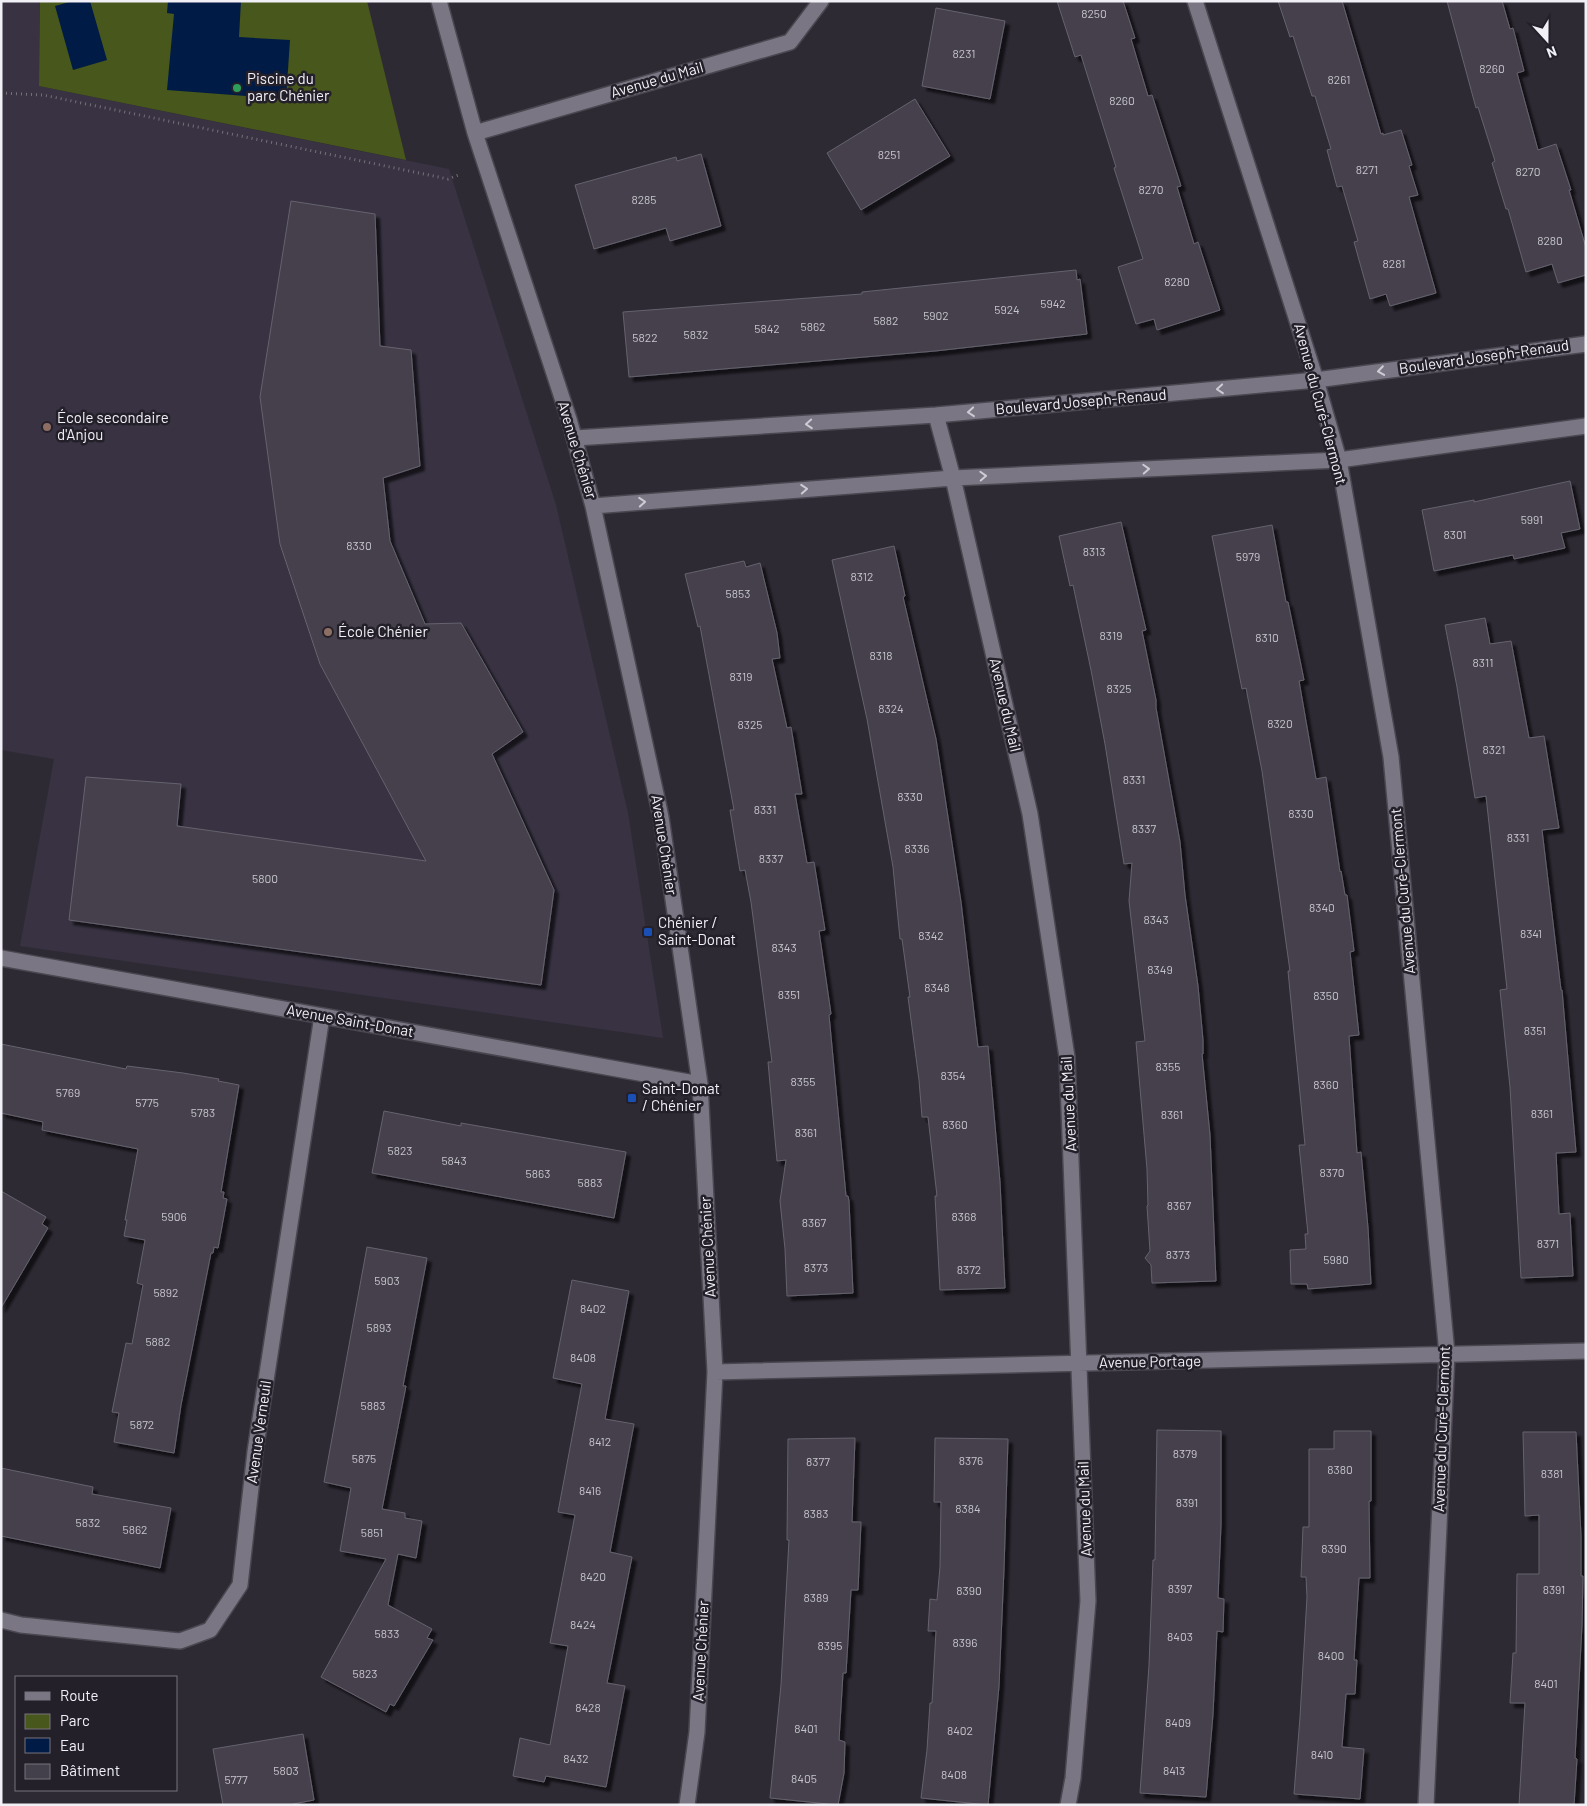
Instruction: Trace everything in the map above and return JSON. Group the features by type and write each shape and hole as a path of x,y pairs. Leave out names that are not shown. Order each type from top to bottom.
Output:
{"street":[{"name":"Avenue Chénier","path":"439,1 475,133 575,438 593,506 661,817 700,1084 715,1372 697,1732 687,1805"},
{"name":"Avenue du Mail","path":"475,133 790,42 821,1"},
{"name":"Avenue du Curé-Clermont","path":"1195,1 1316,380 1339,460 1391,757 1447,1354 1426,1805"},
{"name":"Boulevard Joseph-Renaud","path":"575,438 936,415 1316,380 1586,344"},
{"name":"Avenue du Mail","path":"936,415 953,478 1030,814 1067,1057 1088,1601 1073,1778 1068,1805"},
{"path":"593,506 953,478 1339,460 1586,426"},
{"name":"Avenue Saint-Donat","path":"1,958 700,1084"},
{"name":"Avenue Verneuil","path":"1,1620 21,1625 180,1641 210,1630 240,1585 255,1452 322,1016"},
{"name":"Avenue Portage","path":"715,1372 1586,1351"}],"path":[{"path":"1,93 43,94 448,179 486,166"}],"shaded area":[{"name":"École Chénier","path":"1,1 40,1 39,86 449,169 556,505 628,813 663,1038 20,946 54,759 1,750"}],"green space":[{"name":"Piscine du parc Chénier","path":"40,1 367,1 406,160 39,86"}],"water":[{"path":"73,1 90,1 107,60 73,70 55,6"},
{"path":"168,1 241,1 239,37 290,40 286,99 167,90 174,14 167,13"}],"building":[{"path":"1057,1 1123,1 1135,38 1131,39 1148,96 1152,95 1181,186 1177,187 1194,244 1198,242 1220,310 1157,330 1154,319 1136,324 1118,267 1143,259 1081,55 1075,57"},
{"path":"1278,1 1342,1 1381,134 1401,130 1412,165 1409,166 1418,195 1409,197 1436,293 1390,306 1386,294 1370,299 1354,242 1358,241 1342,186 1337,187 1327,150 1331,149 1315,96 1312,96 1293,36 1290,37"},
{"path":"1447,1 1502,1 1510,29 1513,28 1524,71 1517,73 1538,150 1556,144 1571,190 1569,190 1586,248 1586,275 1558,283 1552,264 1526,272 1508,209 1506,209 1492,163 1495,161 1478,107 1476,108"},
{"path":"936,8 1005,21 990,99 922,86"},
{"path":"915,99 950,156 861,210 827,153"},
{"path":"701,154 721,226 670,241 666,228 594,249 575,185 676,157 677,161"},
{"path":"291,201 375,214 380,346 411,350 420,466 383,478 390,541 425,624 461,623 523,732 492,754 554,890 541,985 69,920 86,777 181,784 177,826 426,861 320,664 280,544 260,397"},
{"path":"1076,270 1077,280 1080,279 1087,334 935,351 629,377 623,312 862,294 862,292"},
{"path":"1570,481 1580,529 1561,533 1565,548 1514,559 1513,555 1434,571 1422,510 1474,500 1474,502"},
{"path":"1121,522 1146,630 1142,631 1156,700 1180,842 1203,1040 1202,1054 1210,1135 1216,1281 1152,1283 1151,1265 1145,1258 1150,1251 1147,1169 1136,1042 1145,1041 1129,901 1132,863 1124,864 1091,670 1073,585 1070,586 1059,536"},
{"path":"1272,525 1286,602 1288,602 1304,680 1299,681 1316,779 1326,777 1340,872 1345,895 1347,895 1354,951 1350,952 1359,1035 1349,1036 1357,1153 1361,1152 1371,1284 1308,1289 1307,1284 1291,1284 1290,1250 1306,1249 1305,1234 1308,1234 1299,1145 1305,1145 1288,971 1290,971 1262,771 1246,688 1242,689 1212,536"},
{"path":"894,546 905,596 903,597 936,739 961,902 978,1047 988,1046 1000,1182 1005,1288 940,1290 935,1196 937,1196 928,1117 922,1117 908,997 910,997 902,939 900,939 893,867 867,719 832,560"},
{"path":"744,561 746,567 760,563 777,633 780,658 772,659 787,728 791,727 802,794 795,794 807,863 814,862 825,930 819,931 831,1014 829,1015 846,1196 848,1196 849,1201 853,1293 787,1296 780,1201 786,1160 777,1161 768,1062 772,1062 751,902 745,870 740,871 730,810 734,810 700,626 698,627 685,574"},
{"path":"1485,618 1490,644 1511,641 1529,738 1544,736 1559,828 1542,830 1562,990 1576,1152 1556,1153 1559,1214 1570,1213 1573,1276 1521,1278 1510,1087 1500,990 1507,989 1486,796 1475,798 1445,625"},
{"path":"1,1044 126,1069 127,1066 183,1073 219,1079 218,1081 239,1085 221,1192 224,1192 223,1198 227,1199 218,1248 214,1247 213,1253 211,1253 181,1405 174,1453 114,1442 119,1413 112,1412 126,1343 132,1344 143,1285 137,1283 145,1240 124,1236 127,1220 125,1220 138,1149 42,1130 43,1122 1,1113"},
{"path":"384,1111 461,1126 461,1123 626,1152 614,1218 372,1173"},
{"path":"1,1191 46,1217 42,1224 48,1228 1,1308"},
{"path":"367,1247 427,1258 403,1386 406,1386 382,1509 405,1513 405,1518 422,1521 416,1558 398,1554 388,1605 432,1629 427,1638 433,1640 394,1706 390,1704 386,1712 321,1677 386,1559 340,1551 351,1488 324,1482"},
{"path":"572,1280 629,1291 605,1419 634,1424 610,1552 632,1557 607,1683 625,1686 606,1787 546,1776 544,1782 513,1776 520,1738 550,1745 568,1646 550,1643 575,1515 558,1512 582,1384 553,1378"},
{"path":"1157,1430 1221,1431 1221,1524 1218,1598 1224,1599 1223,1632 1217,1631 1206,1797 1140,1793 1149,1665 1153,1560 1155,1560"},
{"path":"1334,1431 1371,1431 1371,1501 1369,1501 1370,1578 1359,1578 1354,1660 1357,1660 1355,1694 1346,1694 1342,1747 1364,1749 1360,1799 1294,1794 1307,1597 1306,1577 1301,1577 1303,1527 1309,1527 1309,1449 1334,1449"},
{"path":"1523,1432 1576,1432 1581,1576 1583,1576 1574,1805 1519,1805 1525,1703 1510,1703 1513,1653 1516,1653 1517,1574 1539,1574 1539,1515 1525,1516"},
{"path":"855,1438 852,1522 861,1522 858,1590 851,1590 846,1673 843,1673 839,1740 845,1742 844,1773 838,1805 770,1798 781,1685 789,1540 787,1540 788,1439"},
{"path":"935,1438 1008,1439 999,1686 988,1805 921,1798 930,1703 932,1703 936,1631 928,1631 930,1599 937,1600 940,1567 941,1502 934,1502"},
{"path":"1,1468 93,1487 92,1494 171,1508 160,1568 1,1536"},
{"path":"303,1734 314,1800 288,1805 223,1805 213,1749"}],"place":[{"name":"Piscine du parc Chénier","path":"237,88"},
{"name":"École secondaire d'Anjou","path":"47,427"},
{"name":"École Chénier","path":"328,632"},
{"name":"Chénier / Saint-Donat","path":"648,932"},
{"name":"Saint-Donat / Chénier","path":"632,1098"}]}
